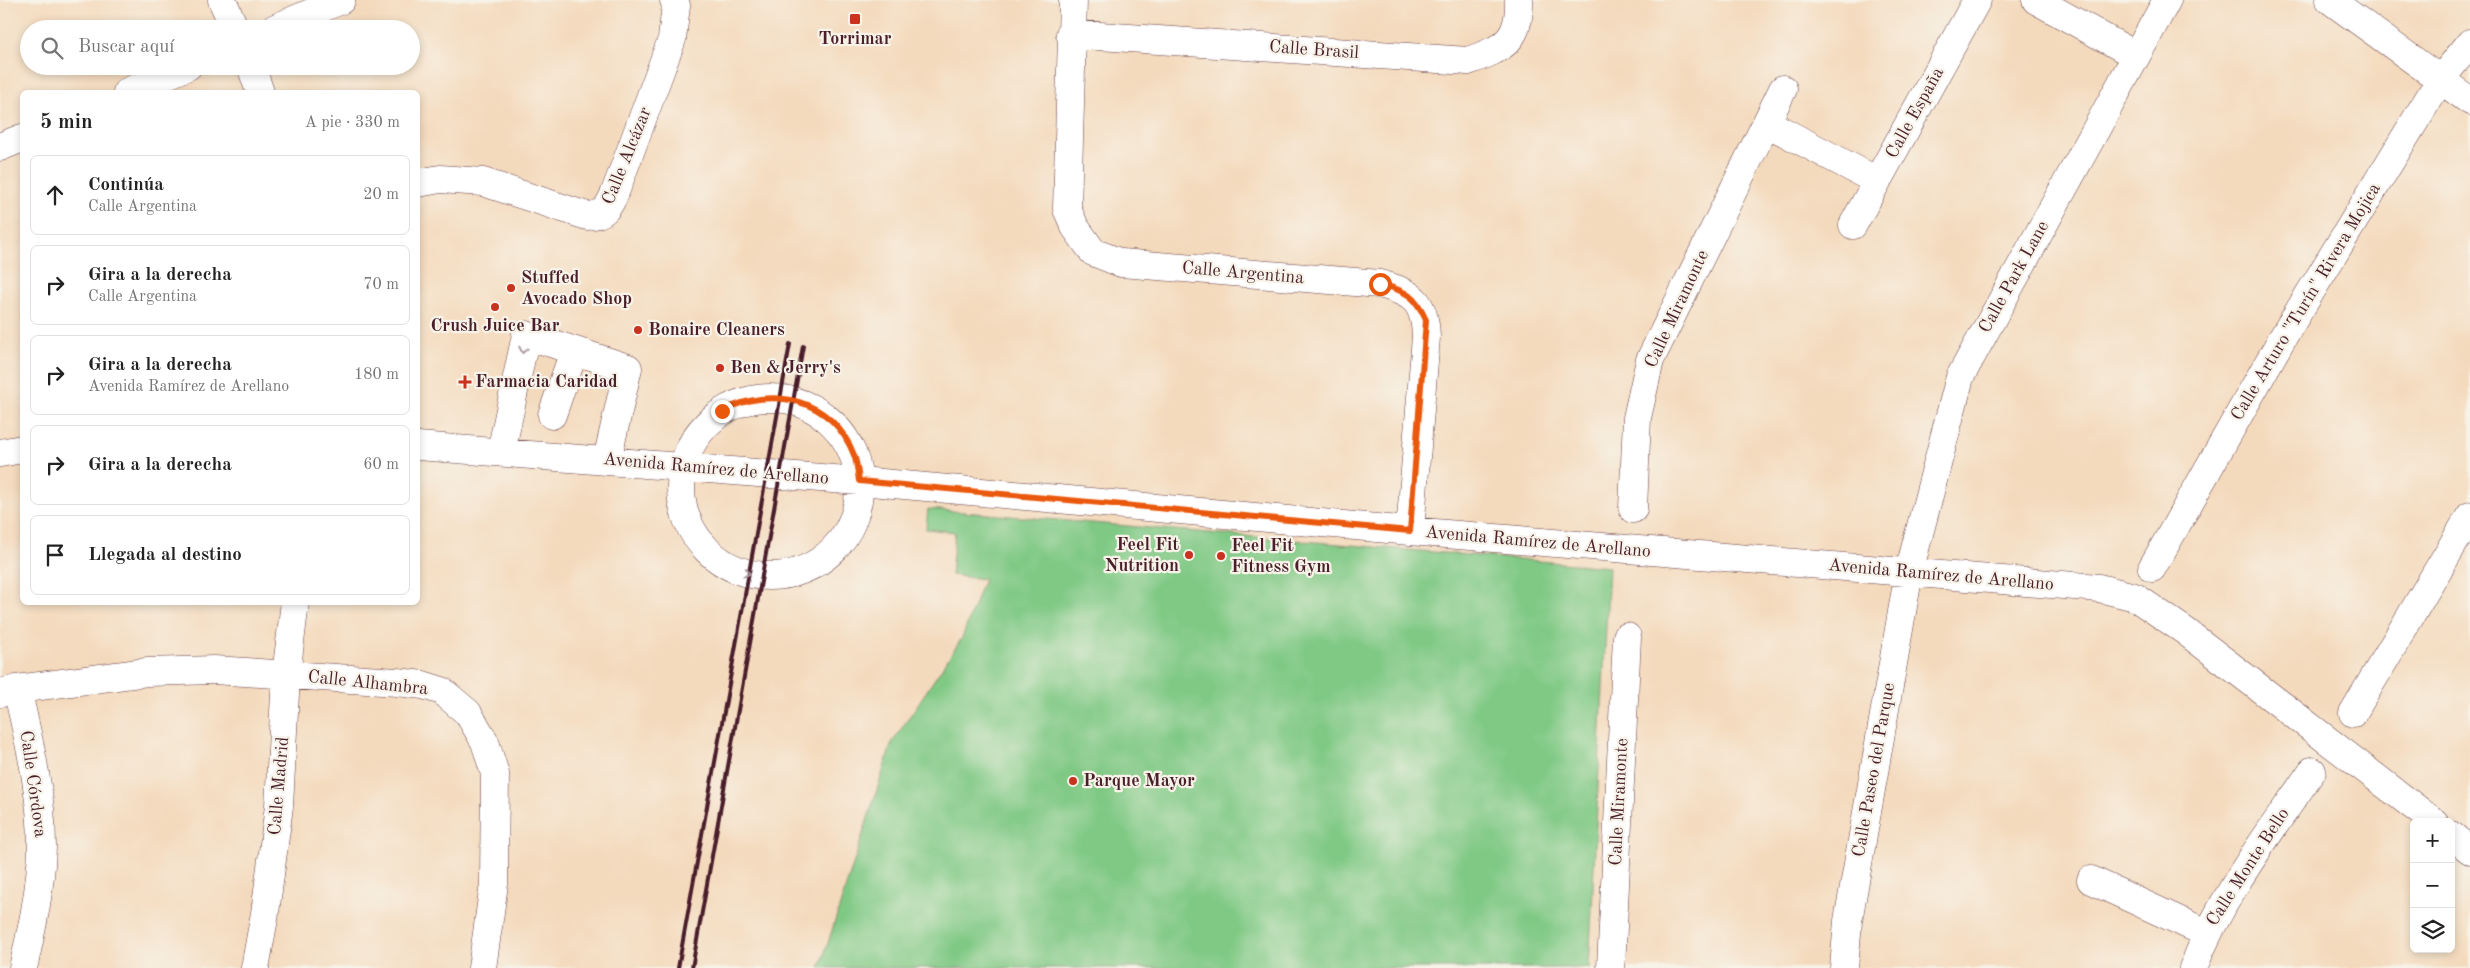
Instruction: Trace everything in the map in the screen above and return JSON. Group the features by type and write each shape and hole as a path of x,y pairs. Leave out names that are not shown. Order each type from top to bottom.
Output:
{"street":[{"path":"222,0 231,20"},
{"path":"294,20 341,0"},
{"name":"Calle Alcázar","path":"420,183 440,180 483,182 587,216 601,215 608,208 614,196 672,40 676,5 674,0"},
{"name":"Calle Argentina","path":"1073,0 1070,34 1068,209 1075,227 1094,252 1121,263 1380,284 1401,290 1418,302 1426,320 1426,337 1410,531"},
{"name":"Calle Brasil","path":"1070,34 1468,61 1490,53 1513,36 1519,17 1519,0"},
{"name":"Calle España","path":"1853,226 1977,0"},
{"path":"2036,0 2135,55"},
{"name":"Calle Park Lane","path":"1909,572 1960,378 2135,55 2167,0"},
{"path":"2330,0 2470,101"},
{"name":"Calle Arturo \"Turín\" Rivera Mojica","path":"2152,568 2283,337 2440,80 2470,43"},
{"path":"133,90 167,75"},
{"path":"253,75 259,90"},
{"name":"Calle Miramonte","path":"1633,509 1637,418 1650,360 1783,89"},
{"path":"1767,123 1877,181"},
{"path":"0,147 20,139"},
{"path":"501,452 526,335 628,368 607,460"},
{"path":"552,415 574,351"},
{"path":"754,398 787,398 811,407 836,426 854,454 859,481 857,510 844,538 828,555 806,569 776,576 755,575 734,569 714,557 702,545 688,522 683,506 681,486 683,466 695,438 706,424 722,411 754,398"},
{"name":"Avenida Ramírez de Arellano","path":"420,446 683,466 1410,531 2100,588 2136,597 2193,637 2429,818"},
{"path":"0,453 20,448"},
{"path":"2353,713 2470,516"},
{"name":"Calle Paseo del Parque","path":"1844,968 1848,921 1909,572"},
{"name":"Calle Madrid","path":"255,968 265,913 279,806 286,675 295,605"},
{"name":"Calle Miramonte","path":"1611,968 1627,636"},
{"name":"Calle Alhambra","path":"8,691 147,672 214,670 423,685 442,691 468,713 485,742 495,774 494,884 482,968"},
{"name":"Calle Córdova","path":"8,691 34,759 40,809 42,849 32,930 24,968"},
{"name":"Calle Monte Bello","path":"2193,968 2206,933 2234,885 2312,771"},
{"path":"2455,838 2470,850"},
{"path":"2091,880 2206,933"}],"green space":[{"path":"928,509 1609,567 1589,968 820,968 892,743 962,638 984,579 951,575 955,532 926,529"}],"railway":[{"path":"678,968 790,344"},
{"path":"692,968 803,346"}],"place":[{"name":"Torrimar","path":"855,19"},
{"name":"Stuffed Avocado Shop","path":"511,288"},
{"name":"Crush Juice Bar","path":"495,307"},
{"name":"Bonaire Cleaners","path":"638,330"},
{"name":"Ben & Jerry's","path":"720,368"},
{"name":"Farmacia Caridad","path":"465,382"},
{"name":"Feel Fit Nutrition","path":"1189,555"},
{"name":"Feel Fit Fitness Gym","path":"1221,556"},
{"name":"Parque Mayor","path":"1073,781"}],"route":[{"path":"722,411 738,403 754,398 766,397 790,399 811,407 822,413 836,426 854,454 859,481 1410,531 1426,320 1418,302 1401,290 1380,284"}]}
